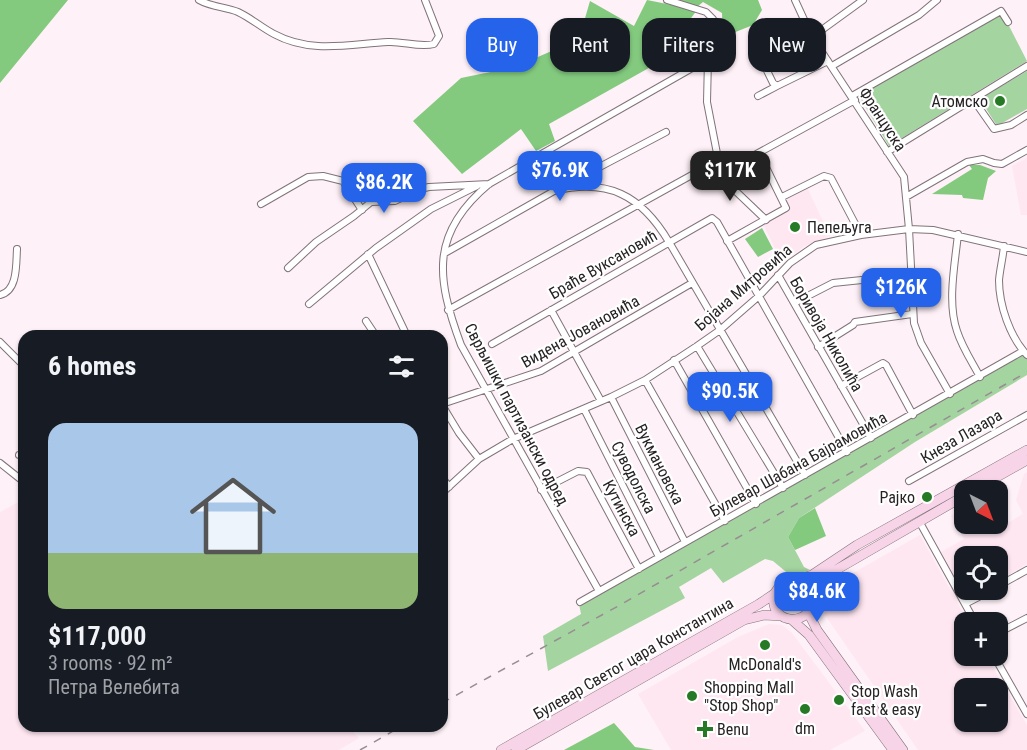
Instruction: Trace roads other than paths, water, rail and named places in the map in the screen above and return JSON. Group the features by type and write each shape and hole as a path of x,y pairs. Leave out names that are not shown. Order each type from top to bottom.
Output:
{"main road":[{"name":"Булевар Светог цара Константина","path":"501,750 759,604 774,594 786,581 814,574 857,545 1027,450"},
{"path":"992,480 1027,460"},
{"path":"792,620 805,616 820,583 829,574 954,502"},
{"path":"797,580 808,586 813,598"},
{"path":"774,594 774,606 781,616 792,620 815,643 893,750"},
{"path":"809,610 817,630 903,750"},
{"name":"Булевар Светог цара Константина","path":"516,750 744,620 764,615 781,616"}],"street":[{"path":"199,0 206,4 232,9 289,41 326,48 390,41 428,46 434,44 439,36 425,0"},
{"path":"667,0 706,12 712,18"},
{"path":"796,3 805,0"},
{"path":"826,27 863,0"},
{"path":"758,96 830,63 919,15 937,0"},
{"name":"Француска","path":"796,3 803,18"},
{"path":"448,310 699,171 731,168 759,153 1000,11 1008,22"},
{"name":"Француска","path":"826,57 904,177 909,229 912,314 921,343 950,394"},
{"path":"887,152 1027,66"},
{"name":"Сврљишки партизански одред","path":"599,591 461,345 448,310 443,282 445,253 451,229 460,213 471,199 489,184 685,72"},
{"path":"708,72 707,102 723,179 766,220"},
{"path":"768,72 774,85 777,86"},
{"path":"973,99 991,128 996,130 1007,127 1027,115"},
{"path":"445,253 666,132"},
{"path":"906,197 967,162 983,159 1002,164 1027,150"},
{"path":"727,241 785,209 782,197 759,153"},
{"path":"261,204 308,177 324,176 343,181 362,210"},
{"path":"782,197 824,176 830,177 861,235"},
{"path":"288,268 316,242 371,202 395,201 429,187 489,184"},
{"path":"309,304 368,254 431,209 478,185"},
{"path":"555,191 581,186 597,187 624,195 639,205 659,225 805,475"},
{"name":"Браће Вуксановић","path":"492,344 712,218 717,222 847,452"},
{"name":"Бојана Митровића","path":"449,487 479,459 513,439 645,380 697,346 720,330 759,296 790,262 809,249 861,235 909,229 958,234 1027,252"},
{"path":"958,234 953,293 954,316 957,331 980,377"},
{"path":"1004,246 999,277 1000,290 1012,332 1025,353"},
{"path":"0,295 6,293 12,286 17,249"},
{"path":"368,254 404,330"},
{"name":"Боривоја Николића","path":"778,275 871,438"},
{"path":"795,303 833,283 910,275"},
{"name":"Видена Јовановића","path":"448,403 541,371 692,283"},
{"path":"550,310 601,401"},
{"path":"818,347 854,325 855,321 912,314"},
{"path":"366,321 372,330"},
{"path":"0,342 18,360"},
{"path":"697,346 783,488"},
{"name":"Булевар Шабана Бајрамовића","path":"580,602 1025,353"},
{"path":"674,360 756,504"},
{"path":"841,386 883,363 913,415"},
{"path":"645,380 725,521"},
{"name":"Вукмановска","path":"611,397 685,542"},
{"name":"Суводолска","path":"584,409 659,557"},
{"path":"448,415 479,459"},
{"name":"Кнеза Лазара","path":"909,481 1027,415"},
{"path":"0,462 18,477"},
{"name":"Кутинска","path":"541,490 578,471 589,474 639,569"},
{"path":"919,521 969,612"},
{"path":"1008,580 1027,570"},
{"path":"965,604 973,600"},
{"path":"1008,628 1027,618"},
{"path":"1000,666 1027,714"}],"railway":[{"path":"448,700 620,605 1027,372"},
{"path":"360,750 392,732"}],"place":[{"name":"Атомско","path":"1000,101"},
{"name":"Пепељуга","path":"795,227"},
{"name":"Рајко","path":"927,497"},
{"name":"McDonald's","path":"765,645"},
{"name":"Shopping Mall \"Stop Shop\"","path":"692,696"},
{"name":"Stop Wash fast & easy","path":"839,700"},
{"name":"dm","path":"805,709"},
{"name":"Benu","path":"705,729"}]}
